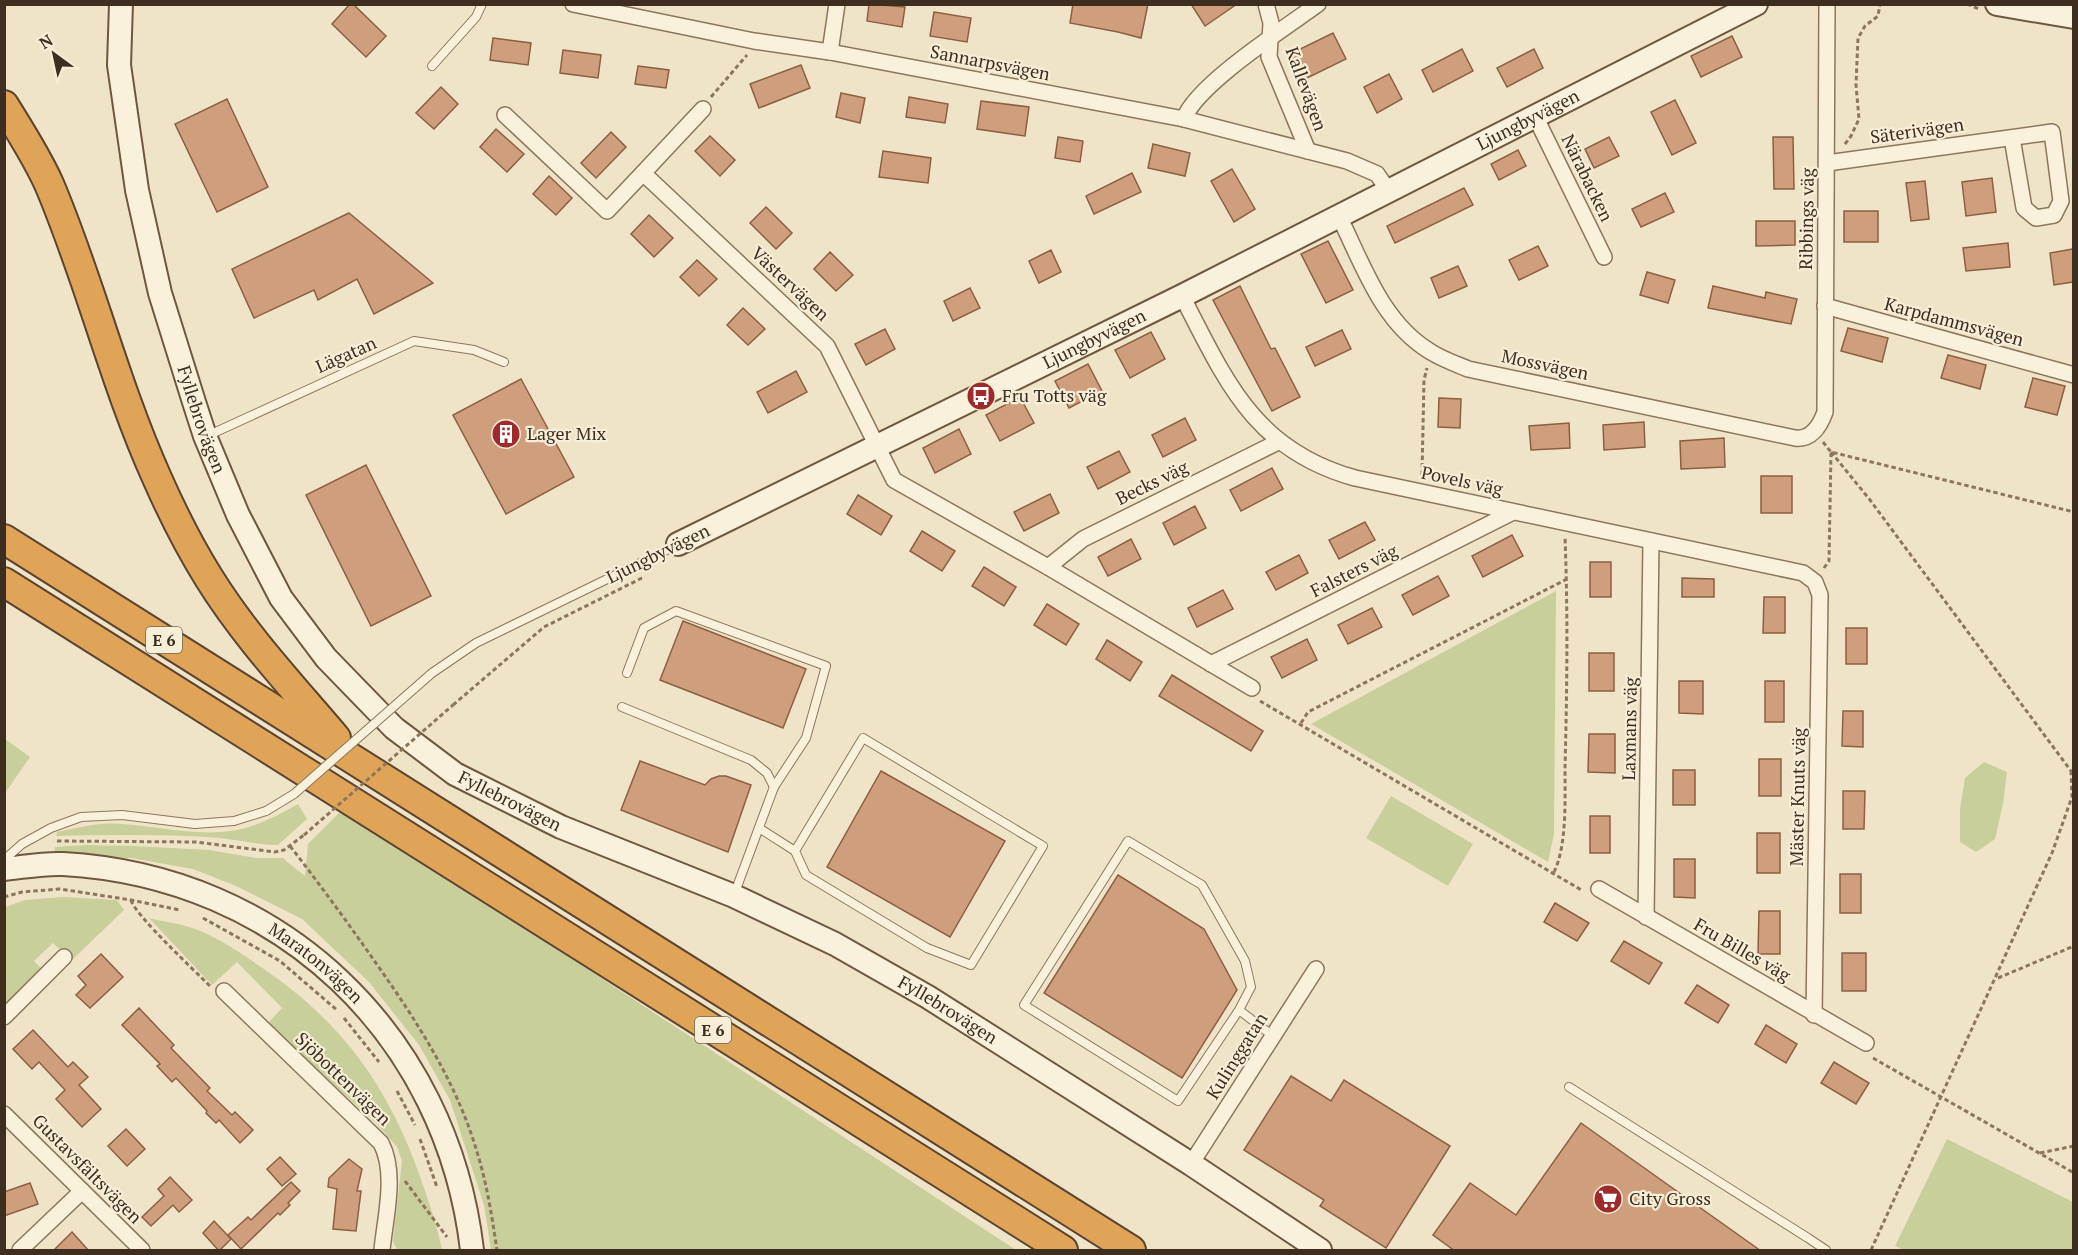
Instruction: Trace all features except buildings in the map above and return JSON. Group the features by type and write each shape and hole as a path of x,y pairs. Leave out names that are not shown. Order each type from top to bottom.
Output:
{"highway":[{"path":"4,105 48,183 68,231 131,414 156,477 183,532 209,579 239,621 274,666 356,760"},
{"name":"E 6","path":"4,539 1131,1251"},
{"name":"E 6","path":"4,582 1063,1251"}],"street":[{"name":"Fyllebrovägen","path":"121,4 119,64 137,190 160,293 205,436 238,515 281,598 326,657 394,728 455,774 519,806 571,831 734,896 835,944 928,997 1191,1164 1320,1251"},
{"name":"Sannarpsvägen","path":"573,4 754,41 830,52 1184,119 1347,161 1371,170 1380,177 1388,190"},
{"path":"830,52 837,4"},
{"name":"Kallevägen","path":"1266,4 1271,23 1269,57 1308,151"},
{"path":"1184,119 1188,108 1197,98 1233,67 1318,4"},
{"name":"Ljungbyvägen","path":"678,544 1182,296 1756,4"},
{"name":"Ribbings väg","path":"1814,431 1825,412 1827,4"},
{"path":"1997,4 2073,17"},
{"path":"505,115 608,211 703,109"},
{"name":"Närabacken","path":"1536,116 1604,257"},
{"name":"Säterivägen","path":"1827,163 2052,132 2061,201 2054,215 2036,218 2024,208 2012,138"},
{"name":"Västervägen","path":"643,173 827,346 876,448"},
{"name":"Mossvägen","path":"1339,216 1379,298 1408,335 1431,352 1468,369 1799,439 1814,431"},
{"name":"Povels väg","path":"1182,296 1231,388 1254,418 1278,442 1311,462 1341,474 1420,492 1803,573 1815,582"},
{"name":"Karpdammsvägen","path":"1824,306 2073,375"},
{"name":"Becks väg","path":"1048,567 1083,539 1278,442"},
{"path":"876,448 894,480 1048,567 1252,688"},
{"name":"Falsters väg","path":"1212,664 1513,512"},
{"name":"Laxmans väg","path":"1646,917 1652,541"},
{"name":"Mäster Knuts väg","path":"1814,1015 1820,595 1815,582"},
{"name":"Maratonvägen","path":"4,869 63,864 159,879 218,900 263,923 297,945 341,981 379,1023 421,1085 453,1157 465,1201 472,1251"},
{"name":"Fru Billes väg","path":"1599,889 1866,1043"},
{"path":"4,1017 64,957"},
{"name":"Kulinggatan","path":"1191,1164 1316,969"},
{"name":"Sjöbottenvägen","path":"224,991 381,1143 387,1154 390,1170 382,1251"},
{"name":"Gustavsfältsvägen","path":"4,1114 142,1251"},
{"path":"20,1251 82,1191"}],"lane":[{"path":"432,66 476,17 482,4"},
{"name":"Lägatan","path":"205,436 414,340 474,350 504,362"},
{"name":"Ljungbyvägen","path":"4,860 17,848 41,833 81,817 122,815 195,824 234,821 266,811 294,794 432,673 476,643 678,544"},
{"path":"627,673 644,628 676,611 826,666 806,738 774,787 734,896"},
{"path":"622,707 751,760 767,773 774,787"},
{"path":"759,828 795,851 806,875 927,948 971,965 1043,846 863,738 795,851"},
{"path":"1128,841 1203,885 1245,961 1251,987 1239,1010 1178,1101 1024,1005 1128,841"},
{"path":"1239,1010 1273,1036"},
{"path":"1569,1087 1826,1251"}],"path":[{"path":"1827,163 1851,136 1859,119 1856,85 1858,38 1865,26 1878,16 1880,4"},
{"path":"703,109 706,102 746,58 754,41"},
{"path":"1420,492 1424,380 1431,352"},
{"path":"1814,431 1870,500 2072,773 2072,798 2056,842 1871,1251"},
{"path":"1831,452 2073,512"},
{"path":"1815,582 1829,561 1831,452"},
{"path":"1554,873 1561,858 1565,790 1568,641 1565,522"},
{"path":"37,891 36,856 39,850 51,841 196,842 275,852 284,850 544,627 648,575"},
{"path":"1300,724 1308,712 1567,579"},
{"path":"1252,688 1255,698 1594,897 1599,889"},
{"path":"4,897 60,889 131,900 187,912"},
{"path":"131,900 132,906 211,987 224,991"},
{"path":"198,914 280,961 338,1011 386,1070"},
{"path":"1996,978 2073,946"},
{"path":"1866,1043 1861,1051 2073,1173"},
{"path":"395,1088 415,1125 439,1196"},
{"path":"2039,1153 2073,1146"},
{"path":"390,1170 400,1174 447,1237"},
{"path":"445,1227 448,1244"}],"green space":[{"path":"1556,591 1554,834 1548,862 1311,724"},
{"path":"5,739 30,757 5,793"},
{"path":"1984,762 2007,772 1995,839 1976,852 1960,842 1960,809 1965,778"},
{"path":"1391,796 1473,844 1448,886 1366,838"},
{"path":"298,804 307,819 278,845 178,836 56,836 57,832 105,824 135,825 189,832 230,831 257,824"},
{"path":"343,809 1016,1250 491,1250 484,1205 450,1100 419,1045 369,982 302,919 236,886 193,869 131,858 69,858 54,854 55,847 86,845 209,850 256,858 284,858 305,876 308,844"},
{"path":"63,897 117,900 124,910 71,961 53,943 34,961 41,968 5,1005 5,907 25,900"},
{"path":"149,918 192,928 230,947 290,989 317,1011 340,1036 380,1089 396,1119 423,1185 442,1250 397,1250 393,1241 402,1161 397,1147 376,1123 267,1024 282,1008 237,962 212,985"},
{"path":"1947,1139 2073,1202 2073,1250 1904,1250 1895,1246"}],"place":[{"name":"Fru Totts väg","path":"981,396"},
{"name":"Lager Mix","path":"506,434"},
{"name":"City Gross","path":"1608,1199"}]}
